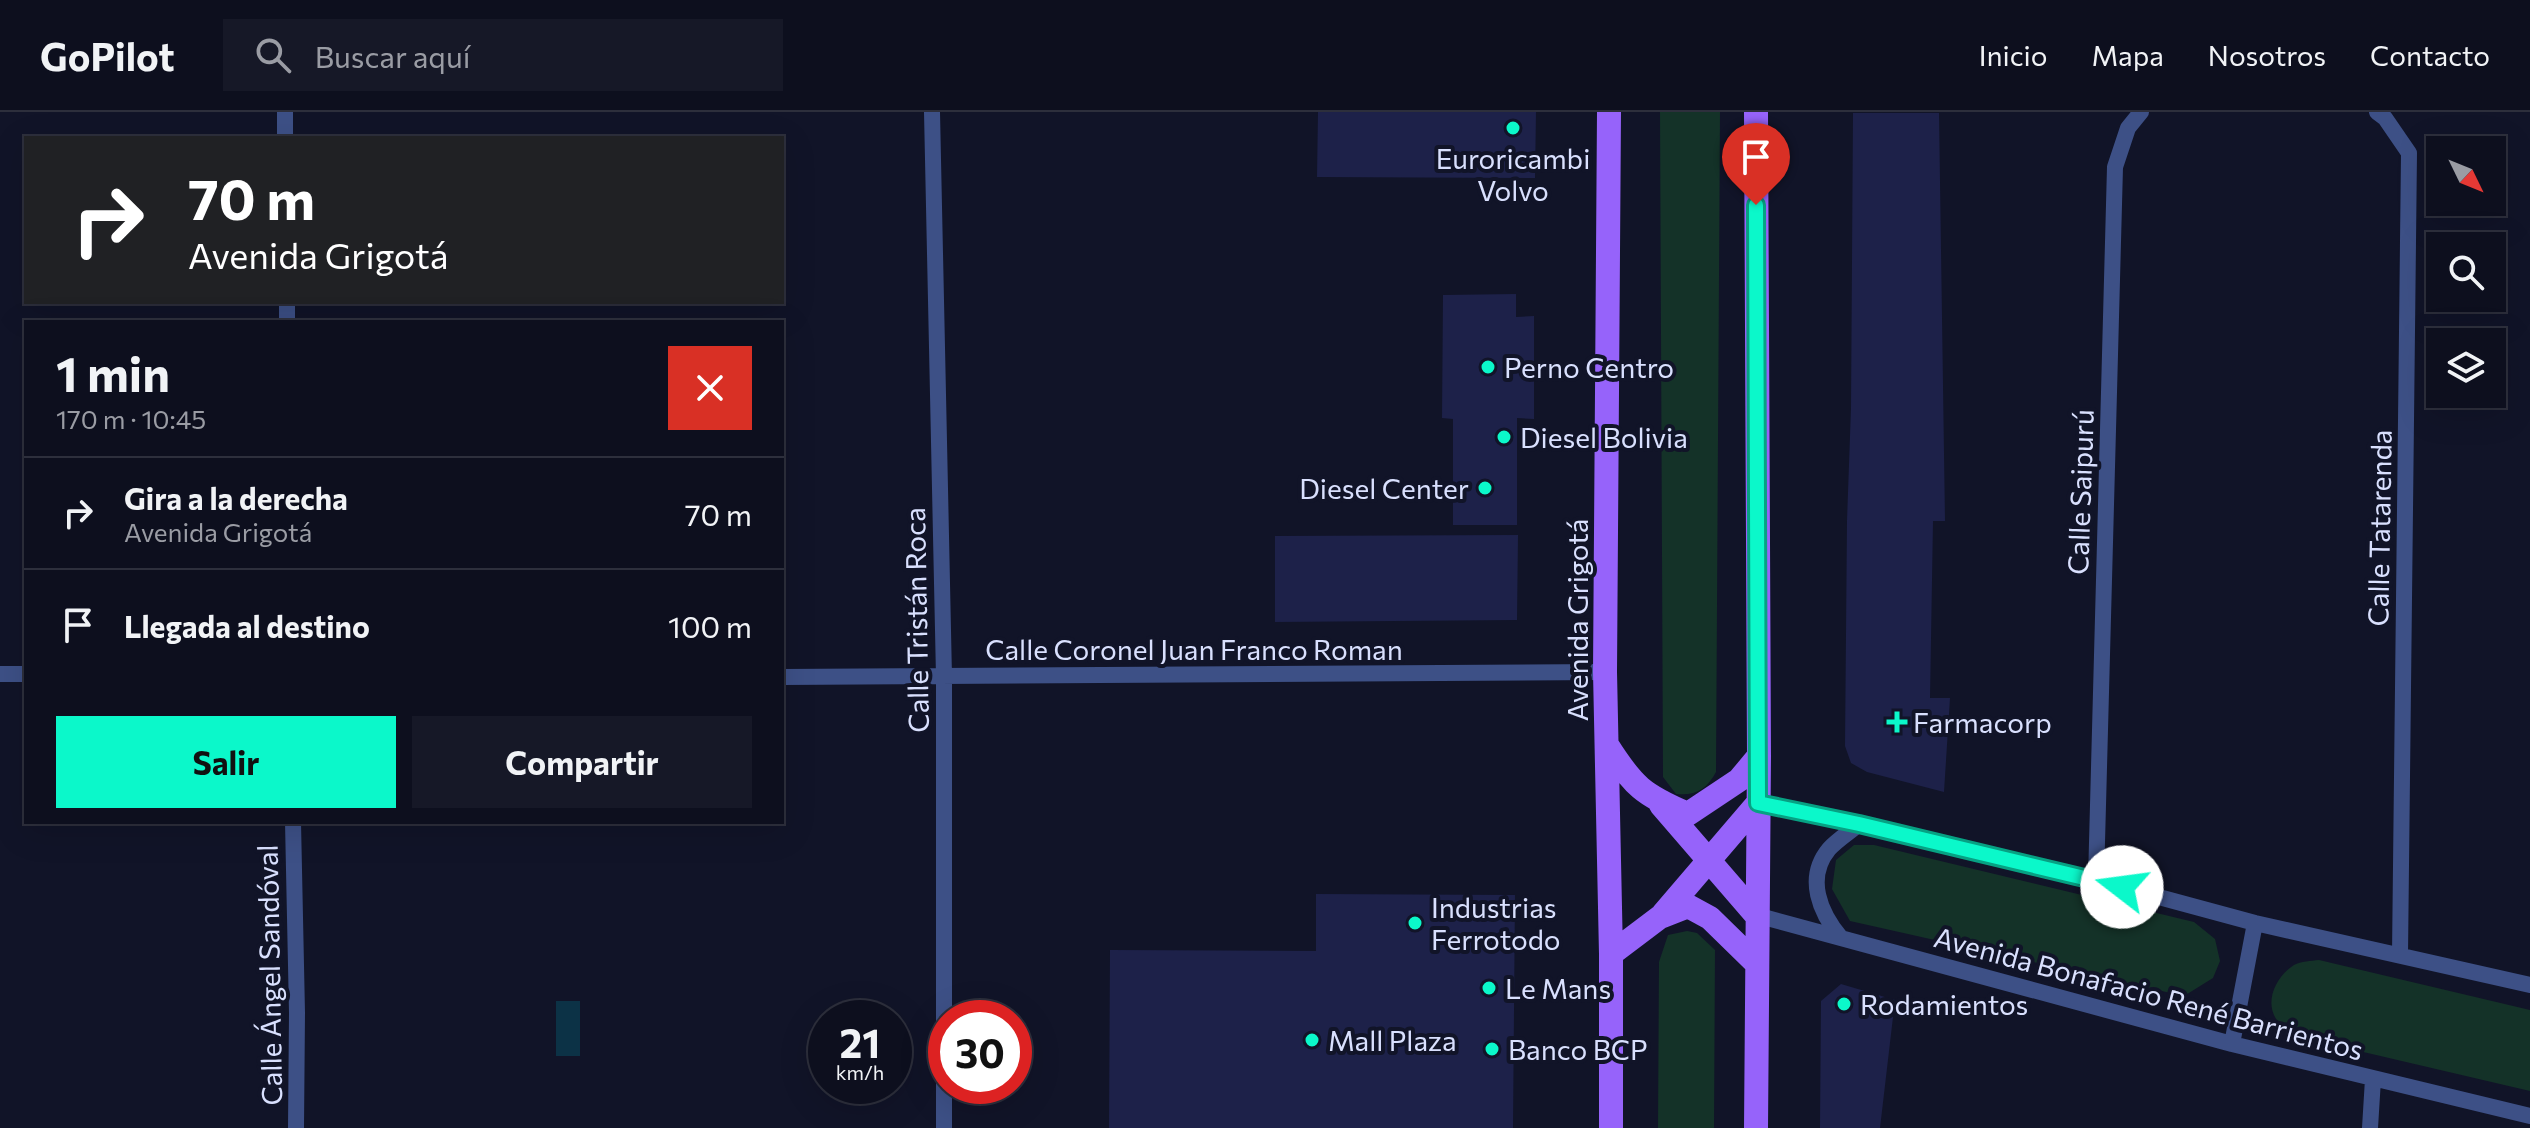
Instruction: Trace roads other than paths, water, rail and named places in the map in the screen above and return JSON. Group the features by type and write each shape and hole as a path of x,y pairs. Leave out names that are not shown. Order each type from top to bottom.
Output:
{"main road":[{"name":"Avenida Grigotá","path":"1609,112 1605,672 1611,1128"},
{"path":"1756,112 1759,756 1756,1128"},
{"path":"1607,745 1629,778 1657,800 1756,915"},
{"path":"1657,800 1688,814 1739,780 1759,756"},
{"path":"1611,954 1660,917 1758,803"},
{"path":"1660,917 1688,906 1710,918 1755,962"}],"street":[{"path":"285,112 285,136"},
{"name":"Calle Tristán Roca","path":"932,112 944,677 944,1128"},
{"name":"Calle Saipurú","path":"2096,880 2115,167 2128,128 2141,112"},
{"name":"Calle Tatarenda","path":"2377,112 2385,118 2409,153 2400,955"},
{"name":"Calle Coronel Juan Franco Roman","path":"784,677 1605,672"},
{"path":"0,674 24,674"},
{"path":"1758,803 2096,880 2255,923 2530,985"},
{"name":"Calle Ángel Sandóval","path":"293,824 296,1128"},
{"path":"1841,938 1825,920 1817,897 1818,873 1828,851 1859,824"},
{"name":"Avenida Bonafacio René Barrientos","path":"1756,915 2232,1044 2530,1116"},
{"path":"2232,1044 2255,923"},
{"path":"2370,1128 2373,1079"}],"water":[{"path":"556,1001 580,1001 580,1056 556,1056"}],"place":[{"name":"Euroricambi Volvo","path":"1513,128"},
{"name":"Perno Centro","path":"1488,367"},
{"name":"Diesel Bolivia","path":"1504,437"},
{"name":"Diesel Center","path":"1485,488"},
{"name":"Farmacorp","path":"1897,722"},
{"name":"Industrias Ferrotodo","path":"1415,923"},
{"name":"Le Mans","path":"1489,988"},
{"name":"Rodamientos","path":"1844,1004"},
{"name":"Mall Plaza","path":"1312,1040"},
{"name":"Banco BCP","path":"1492,1049"}]}
